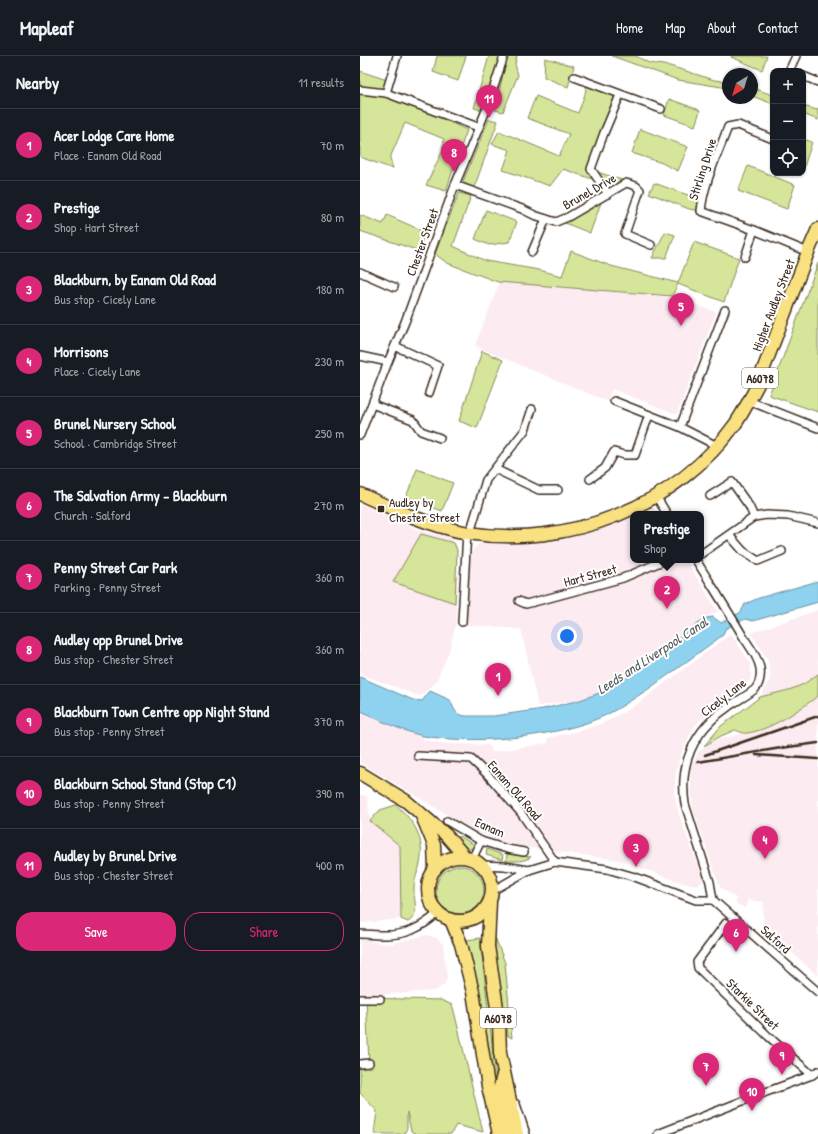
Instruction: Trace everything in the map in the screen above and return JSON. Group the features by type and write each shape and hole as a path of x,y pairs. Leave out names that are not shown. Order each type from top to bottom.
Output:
{"highway":[{"name":"Higher Audley Street","path":"360,494 420,520 468,532 509,536 533,536 555,533 614,516 632,509 656,496 686,474 717,446 736,423 757,386 818,229"},
{"name":"A6078","path":"360,773 406,801 446,834 473,861 488,873 491,882 488,946 499,1022 500,1052 517,1134"},
{"name":"A6078","path":"422,815 434,845 435,869 429,879 428,890 430,900 438,913"},
{"path":"435,869 448,859 473,861"},
{"path":"438,913 451,920 464,921 476,917 484,910 491,896"},
{"name":"A6078","path":"451,920 461,944 473,992 488,1086 499,1134"},
{"path":"504,1072 499,1091 509,1134"}],"street":[{"path":"386,93 397,56"},
{"name":"Chester Street","path":"360,435 433,248 478,127 487,108 504,56"},
{"path":"790,68 796,56"},
{"path":"574,77 661,109"},
{"path":"806,77 818,82"},
{"path":"360,90 386,93 478,127"},
{"path":"608,194 591,170 604,133 620,95"},
{"name":"Stirling Drive","path":"770,138 738,125 728,127 702,200 701,211 754,230 808,252"},
{"name":"Brunel Drive","path":"456,185 556,222 626,183 636,186 640,190 625,234 651,245"},
{"path":"532,252 546,219"},
{"path":"745,257 754,230"},
{"path":"360,272 394,287"},
{"path":"680,427 725,310"},
{"path":"395,346 438,366 429,393"},
{"path":"360,356 388,362"},
{"path":"614,401 680,427 717,446"},
{"path":"749,401 818,428"},
{"path":"372,404 413,420 421,431 440,438"},
{"path":"462,622 468,532 486,480 525,430 532,408"},
{"path":"590,479 604,468 614,452 624,455 635,455 649,415"},
{"path":"495,469 539,490 558,490"},
{"path":"710,496 732,482 749,506 754,517"},
{"path":"656,496 665,511"},
{"path":"704,552 754,517 767,515 788,516 818,523"},
{"path":"729,535 743,551 758,560 782,551"},
{"name":"Hart Street","path":"520,601 526,604 623,578 658,563"},
{"name":"Cicely Lane","path":"698,563 739,629 757,660 760,669 759,680 755,688 726,708 706,725 691,749 685,765 683,781 685,804 710,882 713,900"},
{"name":"Eanam Old Road","path":"418,756 471,759 488,775 521,813 555,862"},
{"name":"Eanam","path":"447,820 481,841 507,849 524,852"},
{"path":"481,841 473,861 528,870"},
{"path":"491,896 528,870 555,862 607,870 635,877 696,900 713,900"},
{"name":"Salford","path":"713,900 818,992"},
{"path":"360,934 382,936 404,934 426,923 438,913"},
{"name":"Starkie Street","path":"726,923 696,965 700,971 768,1036 815,1073"},
{"path":"360,999 380,999"},
{"path":"360,1064 369,1063"},
{"path":"504,1072 526,1134"},
{"path":"658,1134 815,1073"}],"shaded area":[{"path":"500,281 677,298 716,312 677,414 612,389 607,401 475,346"},
{"path":"360,504 421,531 452,538 458,550 456,623 449,651 436,682 420,696 360,674"},
{"path":"647,507 653,508 656,511 640,511"},
{"path":"630,517 630,563 688,563 718,612 702,618 703,620 653,657 641,661 632,674 602,692 580,700 538,706 521,629 466,625 470,566 473,550 479,544 483,543 527,544 561,540 616,524"},
{"path":"818,610 818,674 804,684 789,690 760,697 769,683 771,675 768,660 751,633"},
{"path":"731,634 750,663 750,680 744,687 715,707 695,726 680,756 676,772 674,793 678,812 703,880 699,885 683,883 619,860 530,848 500,841 475,831 360,762 360,710 374,718 424,736 423,740 447,744 489,745 492,752 548,743 548,738 579,731 604,723 632,708"},
{"path":"818,696 818,976 768,931 763,923 764,902 747,900 746,908 736,904 736,898 720,887 693,809 691,767 699,751 710,742 760,729 785,719"},
{"path":"360,795 367,796 370,821 400,846 401,919 360,923"},
{"path":"427,935 436,938 443,944 447,978 444,985 435,991 360,996 360,939 390,944"}],"green space":[{"path":"437,56 466,56 458,81 433,72"},
{"path":"489,56 503,56 481,110 474,108"},
{"path":"507,56 517,56 515,64 518,75 503,112 495,110"},
{"path":"612,56 636,56 649,63 670,66 714,80 722,81 722,87 678,80"},
{"path":"731,56 767,56 762,70"},
{"path":"545,58 574,66 568,87 544,77"},
{"path":"360,71 390,81 386,93 467,130 458,155 445,153 457,158 446,191 426,185 442,152 444,139 405,123 390,158 393,169 360,157"},
{"path":"587,82 620,95 591,170 622,180 626,183 608,194 598,181 563,169 550,186 503,170 510,150 492,144 499,131 559,156 569,134 527,118 536,96 578,113 585,94"},
{"path":"758,90 770,94 770,103 758,98"},
{"path":"669,99 700,111 695,126 664,115"},
{"path":"806,107 817,110 818,108 818,120 806,115"},
{"path":"489,119 498,121 474,188 462,184"},
{"path":"640,129 688,147 678,171 662,163 632,153"},
{"path":"806,140 812,142 806,161"},
{"path":"748,166 795,185 787,209 738,191"},
{"path":"654,183 702,200 701,211 689,209 649,193"},
{"path":"459,193 471,196 453,246 486,261 539,270 562,276 571,251 611,266 678,283 694,242 739,258 724,302 678,284 672,296 498,282 447,263 435,254"},
{"path":"603,197 590,233 560,221"},
{"path":"486,210 517,222 509,242 489,245 475,239"},
{"path":"360,215 383,224 387,215 425,232 419,251 360,231"},
{"path":"665,232 675,235 666,258 652,258"},
{"path":"818,263 818,412 769,395"},
{"path":"482,351 503,360 477,428 459,421"},
{"path":"417,469 453,483 442,511 406,497"},
{"path":"421,534 454,543 457,550 455,603 393,582"},
{"path":"818,674 818,696 794,713 766,728 746,733 735,730 704,746 721,726 760,697 789,690 804,684"},
{"path":"396,805 403,811 413,824 420,838 421,846 420,864 414,885 416,906 412,919 408,922 401,919 400,846 370,821 380,810"},
{"path":"459,836 475,845 474,848 468,849 456,839"},
{"path":"487,849 503,855 502,860 486,855"},
{"path":"507,854 531,857 516,861 506,861"},
{"path":"460,866 469,868 477,873 482,881 484,890 482,899 477,907 469,912 460,914 451,912 443,907 438,899 436,890 438,881 443,873 451,868"},
{"path":"495,937 505,963 512,1038 508,1036 506,1018 495,969"},
{"path":"480,938 497,1098 494,1098 467,940"},
{"path":"366,998 441,1000 452,1005 483,1132 456,1125 451,1134 416,1134 411,1131 407,1112 407,1128 404,1134 374,1134 377,1111 360,1093 360,1064 369,1063"}],"water":[{"path":"818,581 818,602 753,621 745,619 725,629 723,635 657,683 626,703 606,715 588,723 567,729 520,737 472,740 450,739 422,736 375,718 360,710 360,677 413,700 422,701 430,691 450,700 458,714 465,716 494,716 543,709 580,700 602,692 632,674 641,661 653,657 706,618 713,617 721,623 741,612 745,604 759,598"}],"railway":[{"path":"705,755 818,716"},
{"path":"698,762 818,743"},
{"path":"756,755 818,759"}],"place":[{"name":"Audley by Brunel Drive","path":"489,118"},
{"name":"Audley opp Brunel Drive","path":"454,172"},
{"name":"Brunel Nursery School","path":"681,326"},
{"name":"Audley by Chester Street","path":"381,509"},
{"name":"Prestige","path":"667,609"},
{"name":"Acer Lodge Care Home","path":"498,696"},
{"name":"Morrisons","path":"765,859"},
{"name":"Blackburn, by Eanam Old Road","path":"636,867"},
{"name":"The Salvation Army - Blackburn","path":"736,952"},
{"name":"Blackburn Town Centre opp Night Stand","path":"782,1075"},
{"name":"Penny Street Car Park","path":"706,1086"},
{"name":"Blackburn School Stand (Stop C1)","path":"752,1111"}],"water label":[{"name":"Leeds and Liverpool Canal","path":"652,655"}]}
